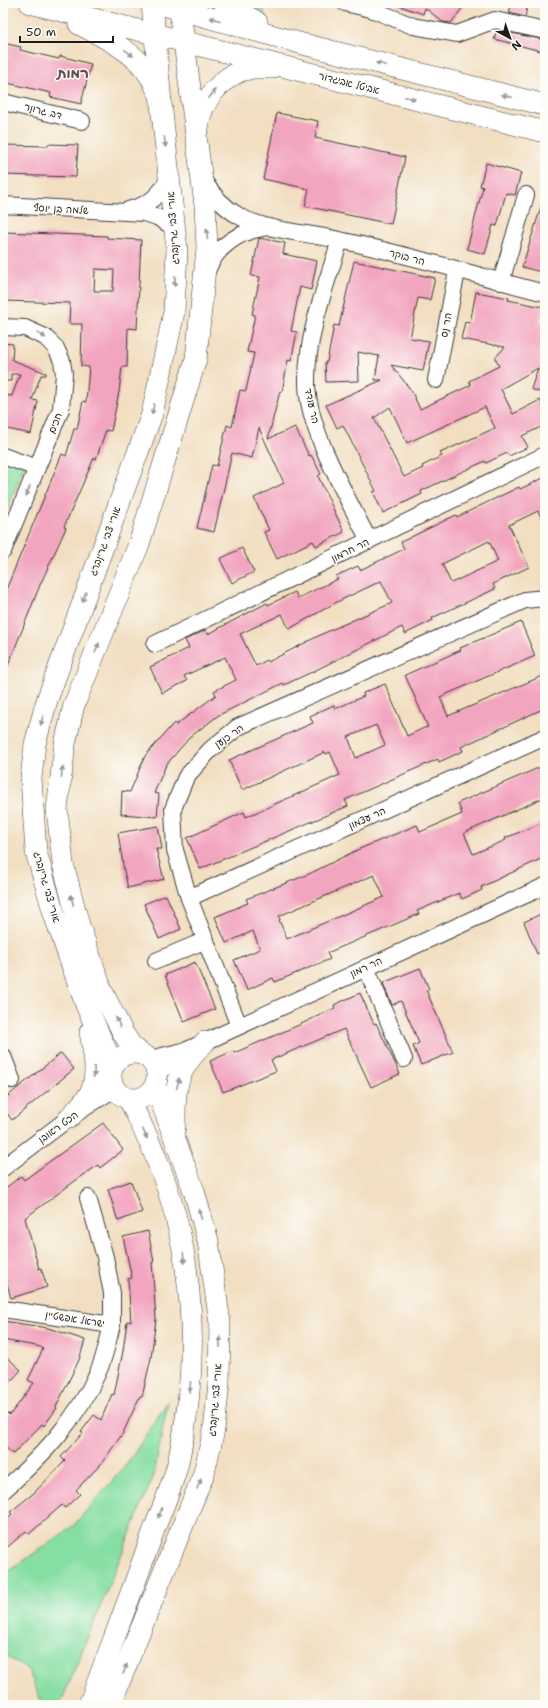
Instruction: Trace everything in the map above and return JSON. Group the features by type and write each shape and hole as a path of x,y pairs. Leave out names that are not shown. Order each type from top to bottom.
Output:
{"main road":[{"path":"154,3 180,6 303,44 545,105"},
{"name":"אורי צבי גרינברג","path":"113,1065 86,1005 55,917 36,852 31,778 35,744 47,700 152,414 174,312 177,250 154,34 154,3"},
{"path":"224,3 244,15 303,44"},
{"path":"38,5 112,42 138,60 154,82 161,104"},
{"name":"אביטל אביגדור","path":"38,5 545,132"},
{"name":"אורי צבי גרינברג","path":"110,1705 204,1473 214,1430 219,1383 220,1323 208,1241 194,1191 151,1068 131,1045 123,1033 102,991 79,925 63,864 57,809 65,744 74,705 139,544 196,359 208,248 180,6"},
{"path":"199,167 199,125 204,107 213,92 233,75 252,68 291,68"},
{"path":"69,1118 91,1092 94,1077 95,1060 86,1005"},
{"path":"175,1135 176,1093 181,1072 196,1046"},
{"path":"89,1705 177,1465 188,1414 191,1381 191,1301 184,1253 176,1219 158,1163 121,1094 110,1077 113,1065 124,1054 151,1068 147,1095 142,1098 121,1094"}],"street":[{"path":"345,3 371,9 413,26 457,34 495,20 545,31"},
{"name":"דב גרונר","path":"3,102 82,121"},
{"name":"הר בוקר","path":"199,167 217,199 228,209 249,221 340,240 545,293"},
{"name":"שלמה בן יוסף","path":"118,212 142,206 153,200 159,194 169,177"},
{"path":"501,282 526,195"},
{"name":"שלמה בן יוסף","path":"3,206 144,214 156,217 175,228"},
{"name":"הר בוקר","path":"206,273 214,257 231,240 253,229 268,226"},
{"name":"הר עודד","path":"340,240 313,330 307,385 312,416 322,445 368,541"},
{"name":"הר נס","path":"436,380 457,271"},
{"name":"חכים","path":"3,328 24,328 46,337 56,348 62,361 64,374 61,409 3,551"},
{"path":"3,456 37,468"},
{"name":"הר חרמון","path":"155,644 545,456"},
{"name":"הר כנען","path":"239,1026 189,898 175,850 173,809 186,777 210,750 238,727 525,600 545,598"},
{"name":"הר עצמון","path":"189,898 545,737"},
{"name":"הר רמון","path":"151,1068 366,967 545,886"},
{"path":"156,961 206,940"},
{"path":"366,967 404,1059"},
{"path":"3,1056 12,1080"},
{"name":"הכט ראובן","path":"3,1168 69,1118 121,1094"},
{"path":"88,1198 108,1271 112,1293 112,1325"},
{"name":"ישראל אפשטיין","path":"3,1309 112,1325 99,1370 85,1398 62,1433 32,1465 3,1490"}],"green space":[{"path":"224,3 265,3 263,25"},
{"path":"3,456 25,464 3,521"},
{"path":"168,1401 154,1475 60,1705 43,1705 28,1670 3,1654 3,1573 9,1571 73,1526 127,1464"}],"building":[{"path":"397,3 466,3 451,23 443,22 425,8 423,14 397,5"},
{"path":"512,3 528,3 525,17 509,13"},
{"path":"497,30 545,40 545,52 494,39"},
{"path":"3,43 21,47 20,50 59,59 60,56 91,64 81,104 50,97 51,93 3,82"},
{"path":"277,113 318,121 315,138 405,157 391,224 305,206 309,189 263,179"},
{"path":"48,144 78,145 76,177 3,175 3,145 48,146"},
{"path":"486,163 521,173 515,195 506,193 497,226 493,225 485,254 467,249 483,187 480,186"},
{"path":"542,204 545,204 545,273 522,267"},
{"path":"3,232 107,236 107,238 141,240 137,329 128,328 127,367 122,367 119,392 111,431 106,430 96,459 94,458 64,527 66,528 40,585 3,678 3,597 62,454 66,456 74,429 77,429 83,401 86,402 89,367 81,366 82,324 69,324 70,303 3,301","holes":["95,269 114,270 113,291 94,291"]},
{"path":"259,238 285,243 283,254 317,261 311,290 300,287 291,331 297,332 291,361 288,360 282,392 280,391 268,439 295,427 309,456 311,455 321,474 318,476 344,532 316,546 313,541 277,559 264,532 269,530 254,498 284,483 259,428 252,458 232,453 214,532 197,528 212,465 217,466 227,425 232,427 240,390 246,391 254,353 247,352 255,315 252,314 260,277 251,276"},
{"path":"354,261 435,278 430,300 418,298 410,338 429,341 423,371 391,365 411,390 420,409 471,385 469,381 499,366 495,358 505,347 461,339 465,322 470,323 476,292 509,298 508,300 543,307 540,324 545,325 545,394 531,389 538,368 501,389 513,414 540,400 545,411 545,425 522,436 528,447 509,456 507,453 486,463 485,461 421,491 422,494 383,513 373,492 376,491 343,425 337,428 326,405 382,380 375,380 379,356 358,352 359,381 326,382 325,362 327,362 334,325 339,326","holes":["390,407 407,443 485,407 495,428 440,453 442,456 422,466 423,468 404,477 374,418"]},
{"path":"3,343 13,344 12,360 46,373 46,375 41,375 32,400 38,401 31,434 3,428 3,395 12,396 20,374 11,374 11,381 3,381"},
{"path":"545,477 545,526 538,511 509,525 529,567 493,584 495,589 432,618 433,620 405,634 402,627 314,671 284,685 283,683 219,715 190,737 166,765 154,793 159,794 157,817 121,814 122,791 130,792 145,756 174,723 176,725 216,695 214,691 236,680 225,657 184,676 187,681 162,693 150,667 189,648 185,640 205,630 208,634 267,603 268,605 295,592 298,598 338,579 336,576 358,566 360,570 404,549 401,542 456,515 457,517 519,487 520,489","holes":["489,541 498,561 451,583 442,564","381,581 392,603 322,634 268,662 267,660 256,666 240,634 282,614 289,629 337,602"]},
{"path":"242,548 254,572 232,583 220,559"},
{"path":"521,622 535,656 440,697 448,716 545,675 545,708 461,747 463,751 439,762 438,759 345,800 348,806 200,869 187,838 244,812 246,817 340,775 330,752 326,754 325,752 242,790 229,760 313,723 310,716 334,705 335,709 364,696 363,693 385,684 407,736 428,727 405,675 461,650 460,648","holes":["376,725 385,745 356,758 348,737"]},
{"path":"545,765 545,797 464,833 473,854 506,840 505,838 545,822 545,857 481,887 482,890 462,899 459,893 417,911 419,914 327,953 330,959 275,982 273,978 247,990 234,960 260,949 253,931 226,943 215,917 248,903 246,899 309,874 357,850 417,825 420,832 462,814 458,803","holes":["374,875 384,897 287,939 279,920 279,916"]},
{"path":"158,826 162,849 156,849 164,879 128,888 118,833"},
{"path":"166,895 181,929 159,939 144,904"},
{"path":"545,912 545,950 537,954 524,922"},
{"path":"195,962 215,1009 184,1022 165,975"},
{"path":"420,968 429,989 426,990 453,1052 421,1065 413,1046 419,1043 401,1001 392,1005 383,983"},
{"path":"360,993 400,1074 371,1087 344,1029 271,1060 276,1071 223,1092 210,1061 233,1051 234,1053 299,1025 335,1008 334,1005"},
{"path":"61,1053 74,1069 12,1120 3,1108 3,1100"},
{"path":"103,1123 123,1150 100,1168 98,1165 25,1218 39,1269 41,1268 47,1287 11,1298 3,1269 3,1190 21,1176 24,1180"},
{"path":"131,1181 142,1212 118,1221 108,1189"},
{"path":"148,1231 154,1262 152,1262 156,1319 151,1358 142,1397 140,1396 123,1433 101,1464 76,1490 80,1494 65,1508 62,1505 29,1534 26,1531 3,1551 3,1522 12,1514 10,1512 34,1493 65,1461 61,1457 83,1433 81,1432 94,1415 101,1420 112,1394 114,1395 123,1351 127,1321 131,1322 128,1279 132,1278 123,1237"},
{"path":"3,1321 48,1328 85,1340 79,1360 56,1407 57,1408 44,1426 42,1424 13,1454 3,1445 3,1418 8,1413 10,1415 34,1383 28,1380 43,1349 41,1347 3,1340"},
{"path":"3,1354 21,1370 3,1390"}],"district":[{"name":"רמות","path":"73,73"}]}
